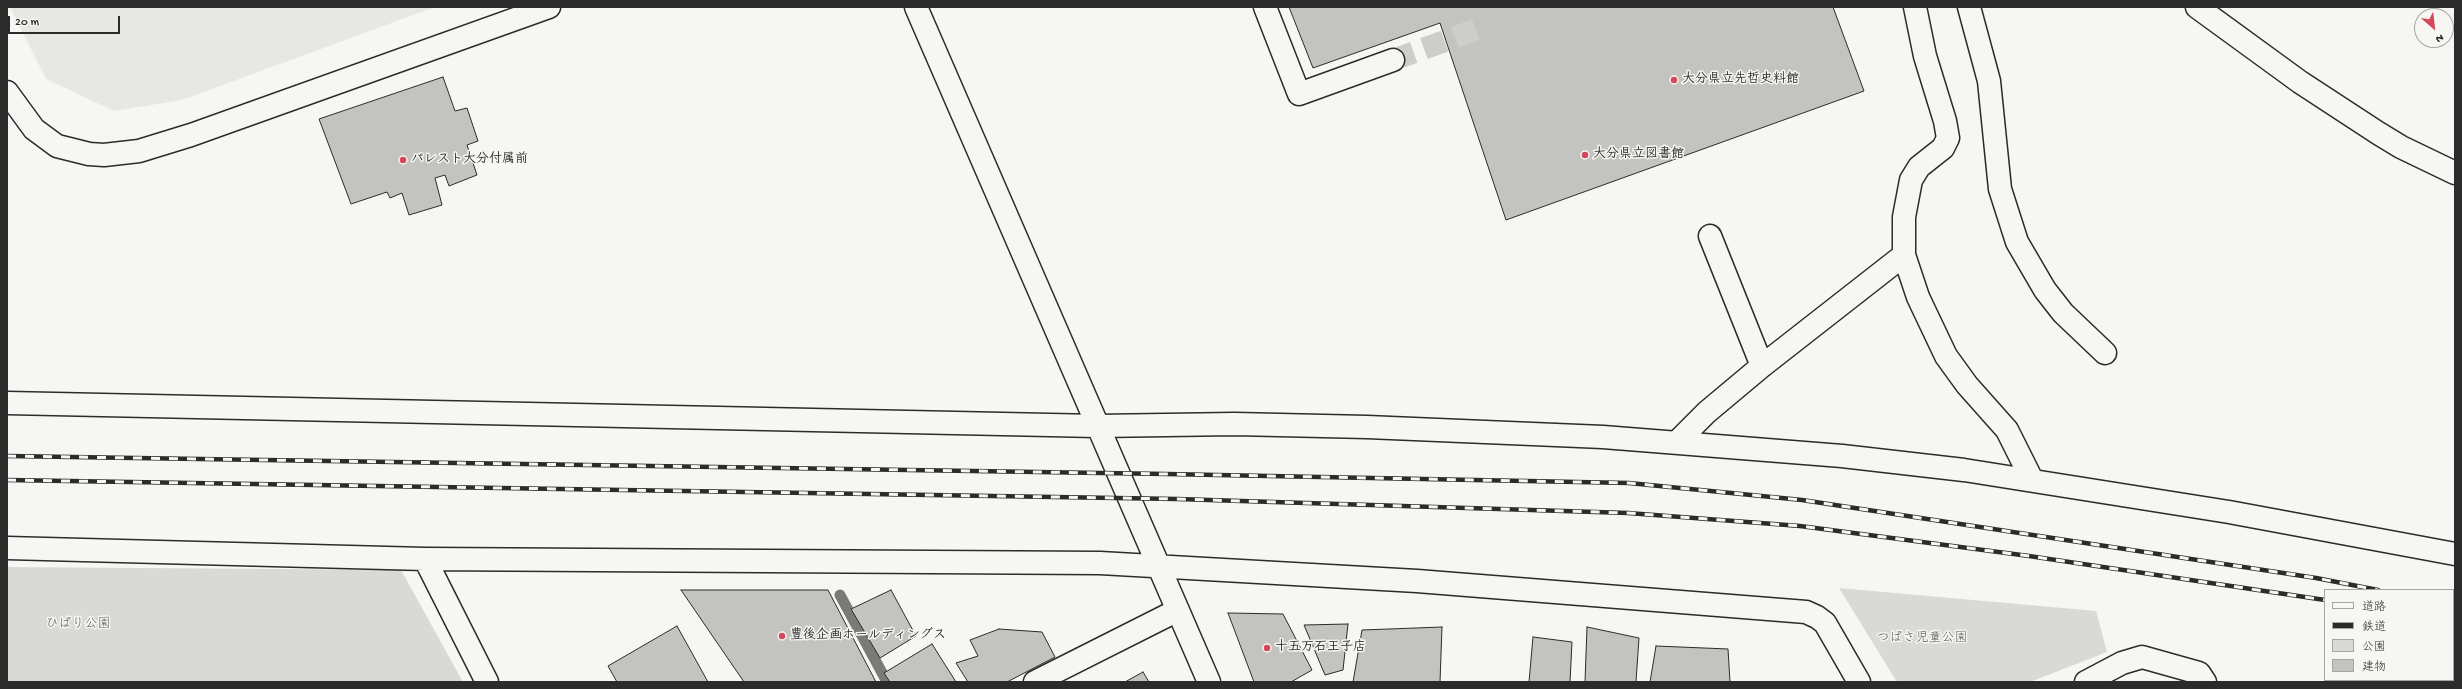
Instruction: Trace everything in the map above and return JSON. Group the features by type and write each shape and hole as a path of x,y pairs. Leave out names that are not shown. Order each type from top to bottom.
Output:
{"street":[{"path":"7,92 34,129 57,146 89,154 104,155 139,151 191,135 549,7"},
{"path":"916,7 1157,566 1209,682"},
{"path":"1265,7 1299,94 1393,60"},
{"path":"1915,7 1925,56 1945,121 1948,138 1943,148 1919,167 1911,180 1904,216 1904,255 1918,297 1946,356 1967,385 2007,430 2032,480"},
{"path":"1969,7 1989,81 2000,189 2017,242 2041,284 2063,313 2105,353"},
{"path":"2197,7 2300,82 2372,129 2401,147 2455,172"},
{"path":"1710,236 1762,366"},
{"path":"1677,442 1707,412 1762,366 1904,255"},
{"path":"7,403 1097,426 1235,424 1367,427 1603,437 1842,456 2032,480 2229,512 2455,554"},
{"path":"7,548 425,558 1100,563 1417,581 1806,612 1825,623 1859,682"},
{"path":"425,558 487,682"},
{"path":"1035,682 1178,610"},
{"path":"2086,682 2122,663 2142,657 2199,673 2205,682"}],"shaded area":[{"path":"10,7 435,7 182,100 114,111 46,79"}],"green space":[{"name":"ひばり公園","path":"7,567 401,570 463,682 7,682"},
{"name":"つばさ児童公園","path":"1839,588 2096,611 2107,652 2030,682 1897,682"}],"building":[{"name":"大分県立図書館","path":"1289,7 1833,7 1864,91 1506,220 1440,23 1313,68"},
{"name":"パレスト大分付属前","path":"443,77 455,111 467,108 478,141 467,145 477,175 449,186 445,175 435,178 442,205 409,215 402,193 390,198 387,192 351,204 319,119"},
{"name":"豊後企画ホールディングス","path":"681,590 828,590 876,682 744,682"},
{"path":"891,590 916,636 880,658 851,609"},
{"path":"1228,613 1283,614 1312,670 1291,682 1254,682"},
{"path":"1348,624 1343,670 1325,675 1304,625"},
{"path":"677,626 708,682 617,682 608,666"},
{"path":"1442,627 1440,682 1353,682 1362,630"},
{"path":"1587,627 1639,638 1636,682 1585,682"},
{"path":"999,629 1042,632 1055,657 1007,682 968,682 956,663 978,656 970,640"},
{"path":"1533,637 1572,642 1570,682 1529,682"},
{"path":"932,644 956,682 890,682 884,673"},
{"path":"1656,646 1728,649 1730,682 1650,682"},
{"path":"1143,672 1149,682 1125,682"}],"waterway":[{"path":"840,595 887,682"}],"tunnel":[{"path":"1393,60 1486,26"}],"railway":[{"path":"7,456 1166,474 1629,483 1802,500 2316,578 2373,589"},
{"path":"7,480 1177,499 1628,513 1800,526 2029,556 2324,600"}],"place":[{"name":"大分県立先哲史料館","path":"1674,80"},
{"name":"大分県立図書館","path":"1585,155"},
{"name":"パレスト大分付属前","path":"403,160"},
{"name":"豊後企画ホールディングス","path":"782,636"},
{"name":"十五万石王子店","path":"1267,648"}]}
